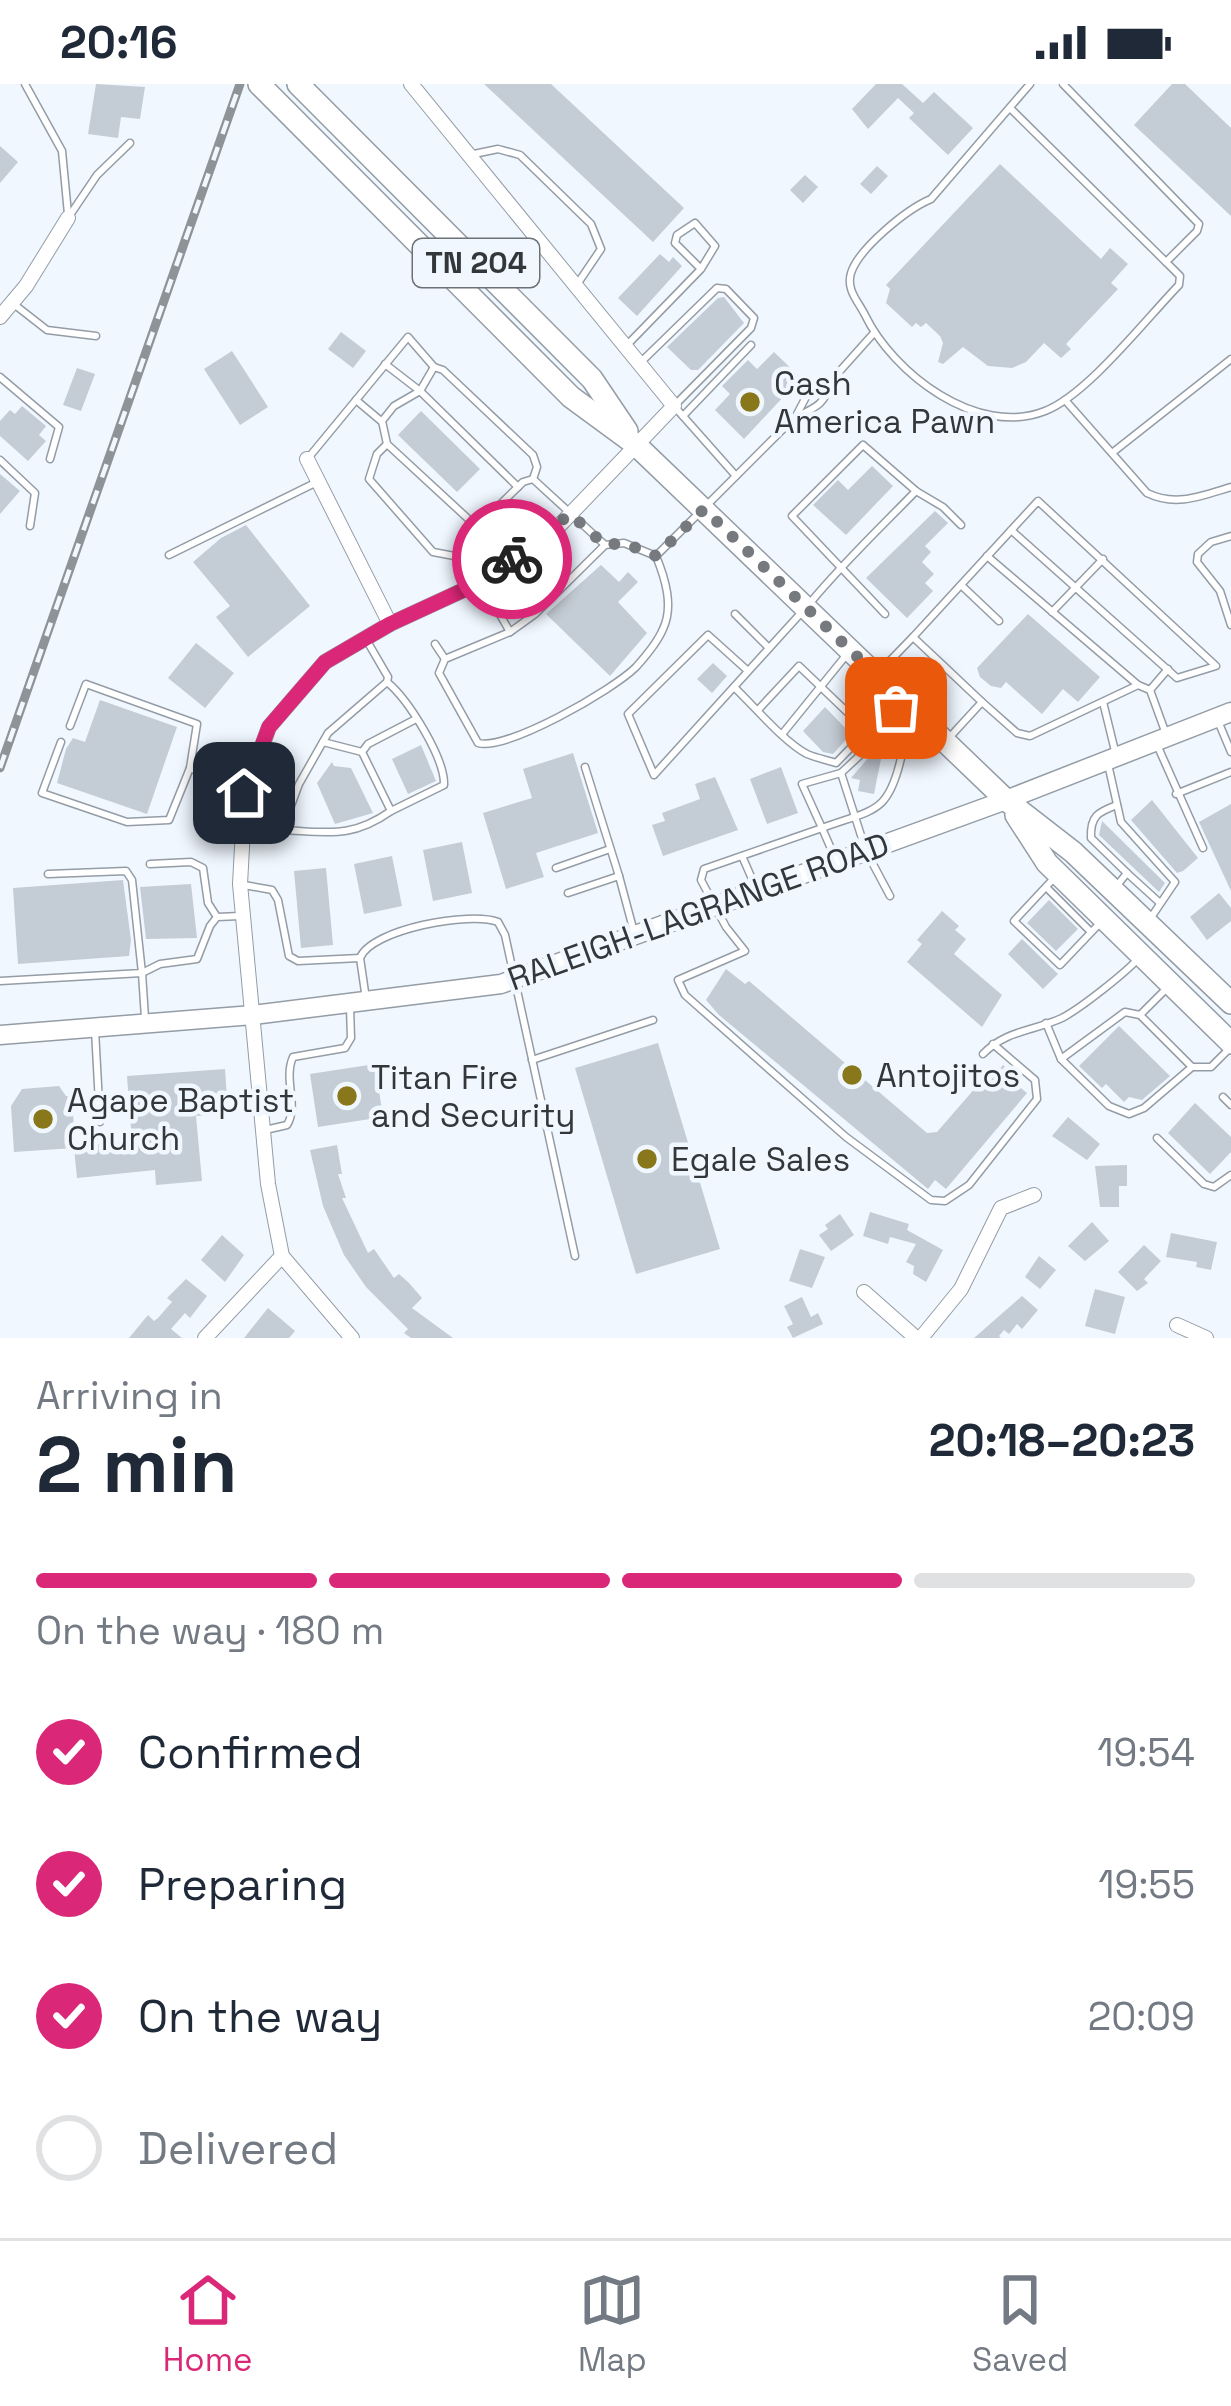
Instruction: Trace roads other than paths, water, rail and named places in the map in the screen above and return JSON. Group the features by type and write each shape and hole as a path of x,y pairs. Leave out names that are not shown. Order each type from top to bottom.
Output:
{"main road":[{"name":"TN 204","path":"259,84 571,397 635,444 1006,800 1073,853 1120,882 1147,923 1231,1004"},
{"name":"TN 204","path":"301,88 592,379 635,444"},
{"name":"RALEIGH-LAGRANGE ROAD","path":"0,1035 253,1015 514,980 1224,715"},
{"name":"TN 204","path":"1006,800 1052,880 1098,925 1142,955 1231,1045"}],"street":[{"path":"352,1338 282,1256 268,1184 240,884 244,793 269,727 325,662 390,624 478,583 570,514 635,444 679,411 411,84"},
{"path":"0,317 68,218"},
{"path":"307,459 390,624"},
{"path":"865,1292 919,1338 961,1289 1001,1208 1034,1195"},
{"path":"206,1338 282,1256"},
{"path":"1177,1325 1206,1338"}],"lane":[{"path":"25,84 62,152 68,218"},
{"path":"1019,84 1020,95"},
{"path":"1010,108 1180,277 1179,285 1065,400 1043,412 1002,418 941,398 873,334 850,290 851,271 911,207 931,199 1030,84"},
{"path":"1064,84 1197,218 1197,231 1166,262"},
{"path":"68,218 97,176 130,143"},
{"path":"469,155 498,149 520,154 591,224 601,249 576,286"},
{"path":"625,346 701,269 715,246 695,223 676,235 675,243 701,269"},
{"path":"639,363 717,288 726,289 754,318 751,328 679,411"},
{"path":"12,302 47,330 96,336"},
{"path":"656,556 796,416 807,394 830,382 873,334"},
{"path":"307,459 408,337 434,367 443,370 532,455 537,467 533,479 477,527 462,549 510,632"},
{"path":"679,411 751,345"},
{"path":"1112,453 1231,359"},
{"path":"385,364 420,391 518,488"},
{"path":"382,421 394,406 420,391 434,367"},
{"path":"0,392 4,381 58,427 50,459"},
{"path":"796,416 819,406 830,382"},
{"path":"356,400 382,421 387,444 477,527"},
{"path":"1065,400 1147,493 1180,501 1231,487"},
{"path":"679,411 736,476"},
{"path":"387,444 376,454 369,479 433,552 466,558"},
{"path":"885,614 794,520 795,511 863,446 961,525"},
{"path":"0,460 35,493 30,526"},
{"path":"533,479 605,545"},
{"path":"169,555 318,481"},
{"path":"748,671 708,635 628,715 654,775 916,491"},
{"path":"877,676 987,556 1011,530 1038,501 1216,667 1177,678 1011,530"},
{"path":"1231,536 1211,542 1198,554 1198,562 1220,591 1231,625"},
{"path":"624,543 656,556 669,608 663,629 636,666 613,685 532,728 488,746 478,743 439,673 446,659 510,632 535,614 605,545 624,543"},
{"path":"987,556 1138,685 1150,690"},
{"path":"1052,612 1102,560"},
{"path":"961,585 999,621"},
{"path":"735,614 769,648"},
{"path":"913,637 1017,733 1030,736 1138,685"},
{"path":"282,830 322,742 339,721 387,682 365,638"},
{"path":"435,644 446,659"},
{"path":"783,733 850,650"},
{"path":"734,687 758,710 806,754 836,763 867,731 799,666 758,710"},
{"path":"1150,690 1168,670"},
{"path":"243,826 342,834 369,826 444,785 444,773 404,695 387,682"},
{"path":"61,742 42,793 127,822 169,820 190,768 197,724 86,684 70,726"},
{"path":"1150,690 1176,794 1203,848"},
{"path":"836,862 802,784 841,773 887,730 902,700"},
{"path":"946,742 982,702"},
{"path":"1103,702 1121,822 1175,882 1147,923"},
{"path":"1224,715 1231,752"},
{"path":"362,752 368,744 416,719"},
{"path":"887,730 901,758 894,789 877,808 700,874 746,951 678,980 685,995 847,1137 931,1200 945,1201 969,1185 1037,1099 1035,1080 993,1044"},
{"path":"322,742 362,752 392,811"},
{"path":"584,766 635,936"},
{"path":"190,768 244,793"},
{"path":"1176,794 1231,772"},
{"path":"841,773 866,851 890,896"},
{"path":"1117,805 1092,819 1091,838 1120,882 1160,903"},
{"path":"556,868 610,849"},
{"path":"742,856 757,891"},
{"path":"150,864 191,862 203,868 208,903 217,917"},
{"path":"49,874 126,872 132,880 146,1024"},
{"path":"568,893 619,876"},
{"path":"1052,880 1013,921 1060,965 1098,925"},
{"path":"240,884 272,890 289,956 298,962 359,958"},
{"path":"1030,904 1037,912"},
{"path":"0,981 142,974 160,964 197,959 217,917 243,916"},
{"path":"263,1130 287,1125 293,1116 288,1072 292,1057 345,1048 352,1038 359,958 374,939 392,932 488,918 498,922 505,935 575,1256"},
{"path":"1067,940 1076,949"},
{"path":"983,1054 1010,1034 1064,1017 1126,973 1142,955"},
{"path":"1140,1015 1171,984"},
{"path":"1060,1059 1125,1012 1140,1015 1192,1066"},
{"path":"531,1060 653,1020"},
{"path":"1046,1023 1060,1059 1109,1106 1129,1114 1144,1108 1192,1066 1211,1066 1231,1045"},
{"path":"95,1028 100,1122"},
{"path":"1223,1097 1231,1106"},
{"path":"1157,1138 1204,1184 1214,1187 1231,1175"}],"railway":[{"path":"0,768 240,84"}],"place":[{"name":"Cash America Pawn","path":"750,402"},
{"name":"Antojitos","path":"852,1075"},
{"name":"Titan Fire and Security","path":"347,1096"},
{"name":"Agape Baptist Church","path":"43,1119"},
{"name":"Egale Sales","path":"647,1159"}]}
